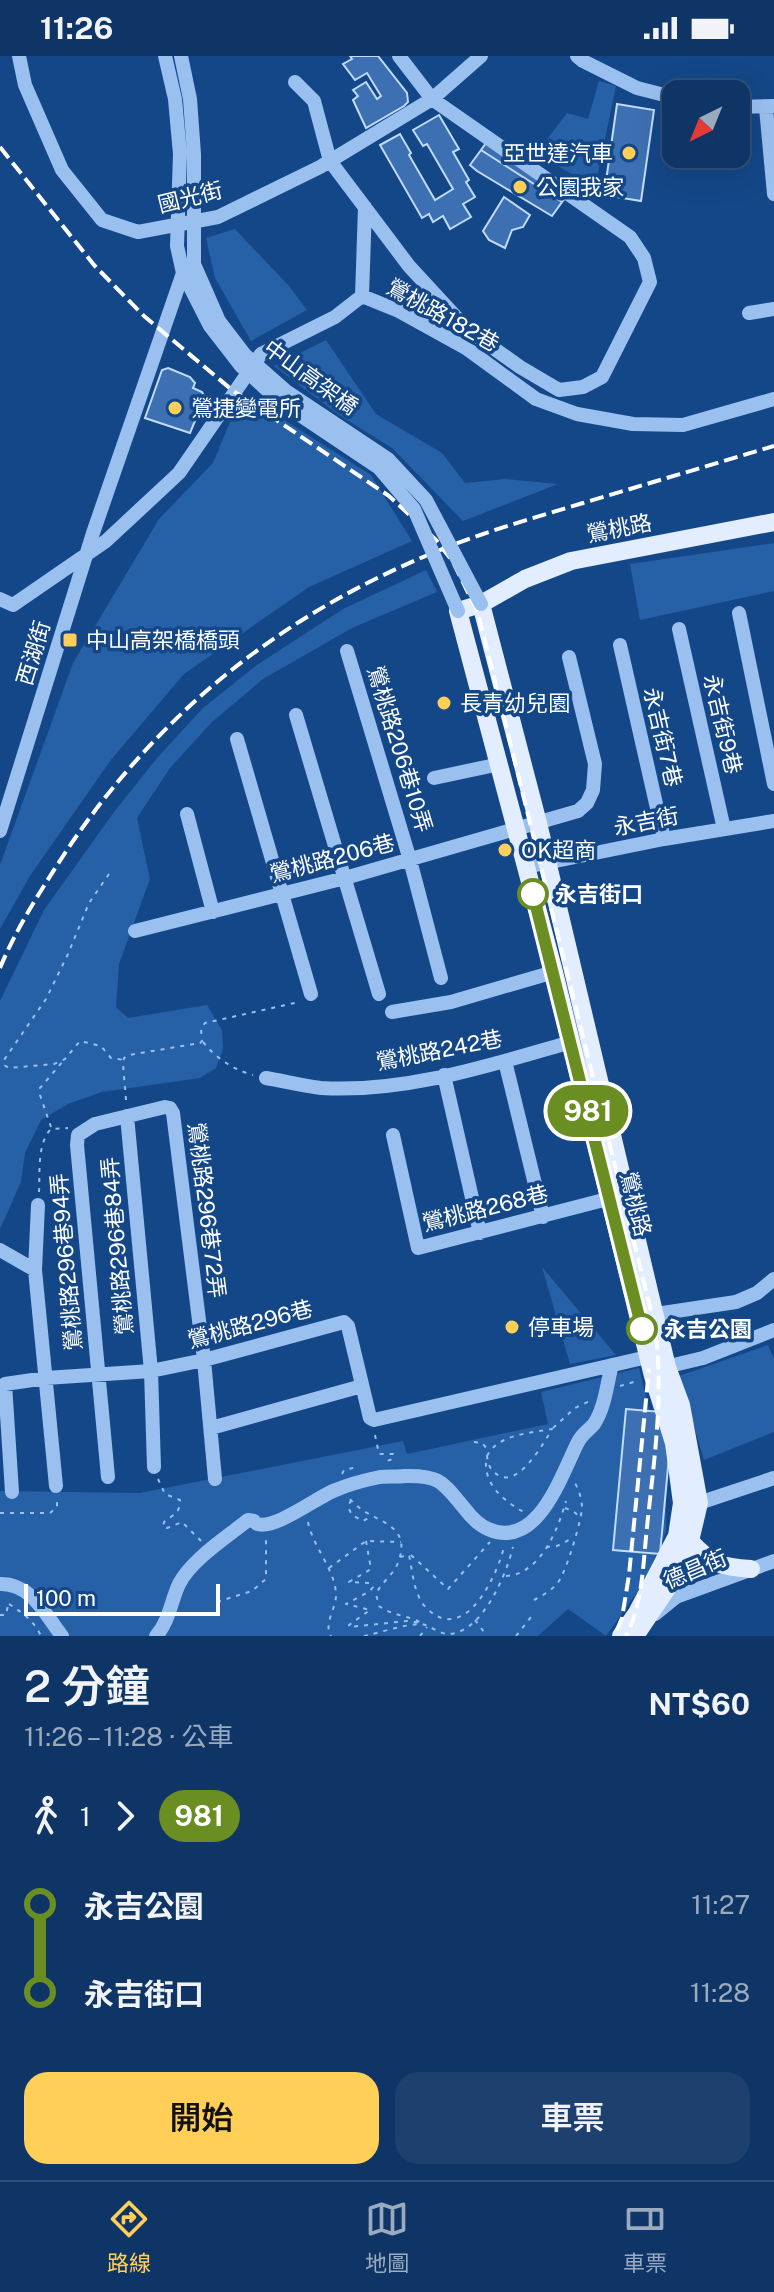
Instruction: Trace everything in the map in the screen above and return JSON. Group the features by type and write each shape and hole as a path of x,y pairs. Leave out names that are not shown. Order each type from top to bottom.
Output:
{"main road":[{"name":"鶯桃路","path":"621,1636 674,1578 690,1541 699,1503 681,1405 658,1362 656,1314 571,1042 458,611 481,604 525,579 571,561 774,522"},
{"name":"鶯桃路","path":"481,604 538,823 674,1443 682,1503 677,1536 636,1636"},
{"path":"690,1541 705,1557 718,1564 751,1569"}],"street":[{"name":"國光街","path":"19,56 25,85 62,170 102,220 138,232 218,217 330,161 432,99 481,56"},
{"name":"中山高架橋","path":"165,56 175,99 180,154 177,246 210,326 241,366 279,401 379,468 414,509 458,611"},
{"name":"中山高架橋","path":"93,533 152,357 188,269 194,154 190,99 181,56"},
{"path":"295,82 314,101 330,161 409,266 468,330 559,390 583,387 602,377 650,282 644,258 630,237 432,99 399,56"},
{"path":"577,56 637,88 662,94"},
{"path":"770,107 774,194"},
{"path":"362,296 365,207"},
{"name":"中山高架橋","path":"188,269 219,321 245,355 286,391 388,459 426,500 481,604"},
{"name":"鶯桃路182巷","path":"0,599 13,605 125,524 179,473 261,354 335,317 362,296 399,311 466,348 536,399 577,414 633,424 683,425 774,399"},
{"path":"749,313 774,309"},
{"name":"西湖街","path":"0,831 5,800 93,533"},
{"path":"739,613 774,784"},
{"name":"永吉街9巷","path":"679,629 724,829"},
{"name":"永吉街7巷","path":"620,645 664,839"},
{"name":"鶯桃路206巷10弄","path":"347,651 410,860 441,978"},
{"name":"鶯桃路206巷","path":"135,931 345,878 578,811 587,803 593,790 595,764 569,657"},
{"path":"296,715 379,994"},
{"path":"237,739 311,994"},
{"path":"434,778 500,764"},
{"path":"187,814 213,912"},
{"name":"永吉街","path":"526,867 774,821"},
{"path":"392,1012 451,1002 554,972"},
{"name":"鶯桃路242巷","path":"266,1078 321,1088 390,1086 505,1061 571,1042"},
{"path":"505,1061 543,1217"},
{"path":"444,1075 480,1233"},
{"name":"鶯桃路296巷72弄","path":"127,1116 165,1107 173,1113 204,1360 215,1479"},
{"path":"80,1138 95,1124 127,1116"},
{"name":"鶯桃路296巷84弄","path":"127,1116 151,1371 154,1467"},
{"name":"鶯桃路268巷","path":"393,1135 418,1248 618,1196"},
{"name":"鶯桃路296巷94弄","path":"80,1138 108,1477"},
{"path":"38,1205 35,1270 56,1486"},
{"path":"0,1250 35,1270"},
{"path":"656,1314 746,1299 774,1279"},
{"name":"鶯桃路296巷","path":"12,1492 5,1384 151,1371 344,1322 348,1326 373,1427"},
{"path":"373,1427 612,1365 703,1358 774,1330"},
{"path":"156,1636 182,1579 248,1520 259,1523 280,1520 306,1505 348,1494 381,1477 432,1477 448,1489 479,1524 507,1532 528,1526 545,1509 581,1436 598,1416 612,1365"},
{"path":"211,1428 362,1386"},
{"path":"699,1503 774,1478"},
{"name":"德昌街","path":"642,1616 676,1597 774,1561"},
{"path":"5,1584 24,1589 62,1636"}],"path":[{"path":"65,1059 54,1064 9,1068 4,1065 4,1060 46,999 89,903 109,874"},
{"path":"266,1078 242,1072 224,1062 202,1041 201,1029 205,1023 309,1000 311,994"},
{"path":"51,1129 40,1088 80,1041 101,1046 111,1058 124,1060"},
{"path":"127,1116 124,1060 129,1055 202,1041"},
{"path":"38,1205 46,1135 51,1129 63,1128 80,1138"},
{"path":"373,1427 379,1454 393,1454 391,1460 379,1463"},
{"path":"487,1456 494,1473 511,1478 527,1463 552,1429 507,1438 489,1451 487,1456 485,1462 488,1478 496,1491 513,1506 536,1517"},
{"path":"474,1442 482,1443 489,1451"},
{"path":"367,1465 344,1470 348,1507 354,1517 365,1521 371,1516"},
{"path":"534,1600 559,1581 580,1517 581,1498 566,1465"},
{"path":"154,1467 165,1494 180,1500 179,1511 164,1522 163,1527 182,1522 211,1550"},
{"path":"0,1513 50,1513 57,1507 56,1486"},
{"path":"504,1576 513,1575 540,1557 556,1533 568,1489"},
{"path":"348,1494 371,1516 393,1526 399,1533 400,1557 397,1566 377,1592 377,1602 385,1610 409,1616 442,1633 458,1632 486,1608 504,1576 507,1532"},
{"path":"306,1505 310,1532 335,1585 337,1599 328,1626 331,1636"},
{"path":"564,1508 580,1517"},
{"path":"217,1602 252,1591 266,1579 259,1523"},
{"path":"409,1555 415,1586 423,1605 431,1613 450,1621 469,1611 485,1591 501,1557 507,1532"},
{"path":"409,1555 448,1589 507,1532"},
{"path":"546,1547 557,1546 574,1537"},
{"path":"328,1569 366,1541 401,1542"},
{"path":"366,1541 371,1569 349,1582 370,1583 372,1589 346,1604 370,1610 349,1627 407,1621 423,1624"},
{"path":"400,1557 409,1555"},
{"path":"0,1615 6,1615 9,1604 5,1584"},
{"path":"9,1604 36,1625 41,1636"},
{"path":"516,1636 531,1617"},
{"path":"474,1620 487,1636"},
{"path":"364,1636 423,1624"},
{"path":"420,1636 427,1627"}],"shaded area":[{"path":"599,81 616,86 595,187 536,154 567,113 588,119"},
{"path":"235,229 289,286 307,310 251,341 215,278 206,238"},
{"path":"326,340 376,414 442,453 465,483 506,479 558,484 463,521 392,448 339,415 274,366"},
{"path":"242,393 371,475 412,541 309,587 184,674 110,761 30,876 0,929 0,865 73,663 159,519 213,463"},
{"path":"774,543 774,591 640,620 630,564"},
{"path":"426,570 437,592 352,628 263,679 212,722 170,768 137,818 150,879 119,964 116,1007 128,1018 207,1005 222,1030 223,1049 216,1068 200,1078 102,1092 68,1104 41,1120 25,1153 21,1182 0,1229 0,1001 44,910 114,812 157,758 203,708 257,665 343,609"},
{"path":"542,1267 616,1355 570,1364"},
{"path":"768,1345 774,1359 774,1432 704,1460 679,1376"},
{"name":"永吉公園","path":"639,1368 666,1480 666,1532 643,1584 606,1636 568,1609 538,1636 0,1636 0,1491 140,1493 403,1441 407,1454 548,1424 541,1392"}],"building":[{"path":"350,56 378,56 407,93 408,102 366,128 353,100 358,96 353,90 366,82 377,99 381,96 367,73 355,80 343,64 352,59"},
{"name":"亞世達汽車","path":"617,104 654,110 641,201 604,195"},
{"path":"439,115 459,149 453,152 475,197 463,204 471,217 450,229 443,216 433,222 429,214 422,218 380,145 400,134 435,200 453,189 427,144 423,146 413,130"},
{"path":"486,143 566,197 562,202 481,150"},
{"name":"公園我家","path":"481,150 562,202 552,216 470,165"},
{"path":"504,197 530,215 523,227 512,230 505,248 489,240 483,231"},
{"name":"鶯捷變電所","path":"168,368 190,377 195,383 193,388 205,397 190,433 145,418 162,370"},
{"path":"626,1409 673,1413 660,1554 613,1550"}],"railway":[{"path":"0,147 94,265 144,316 232,390 389,496 436,540 453,562 478,613 654,1323 659,1374 655,1450 641,1583 636,1611 626,1636"},
{"path":"0,968 38,895 102,801 185,710 231,670 280,634 387,573 462,541 774,446"},
{"path":"617,1630 629,1575 649,1369"}],"bus line":[{"name":"981","path":"533,894 642,1329"}],"place":[{"name":"亞世達汽車","path":"629,153"},
{"name":"公園我家","path":"520,187"},
{"name":"鶯捷變電所","path":"175,408"},
{"name":"中山高架橋橋頭","path":"70,640"},
{"name":"長青幼兒園","path":"444,703"},
{"name":"OK超商","path":"505,850"},
{"name":"永吉街口","path":"533,894"},
{"name":"停車場","path":"512,1327"},
{"name":"永吉公園","path":"642,1329"}]}
